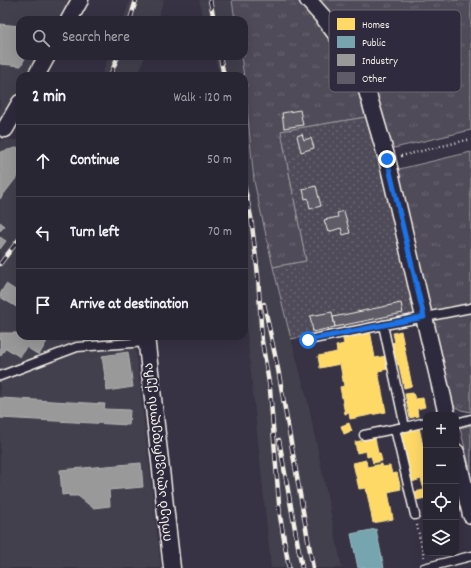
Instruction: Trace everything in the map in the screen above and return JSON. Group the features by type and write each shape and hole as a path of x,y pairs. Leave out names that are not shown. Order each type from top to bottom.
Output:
{"street":[{"path":"71,16 80,0"},
{"path":"308,0 329,25"},
{"path":"38,72 45,60"},
{"path":"367,92 387,159 446,412"},
{"path":"8,129 16,112"},
{"name":"იოსებ ალავერდელის ქუჩა","path":"146,340 172,568"},
{"path":"459,464 470,508"}],"lane":[{"path":"308,340 471,308"},
{"path":"384,325 405,427"},
{"path":"0,376 77,347 137,340"},
{"path":"459,422 471,419"},
{"path":"364,435 423,423"},
{"path":"394,429 415,514"},
{"path":"425,568 471,556"}],"path":[{"path":"387,159 471,139"},
{"path":"415,514 425,568"}],"shaded area":[{"path":"0,0 70,0 61,16 16,16 16,60 37,60 30,72 16,72 16,98 2,124 0,124"},
{"path":"130,0 164,0 158,16 124,16"},
{"path":"199,0 232,0 234,16 203,16"},
{"path":"107,60 144,60 139,72 103,72"},
{"path":"215,60 242,60 243,72 219,72"},
{"path":"248,119 254,181 275,277 308,402 342,568 271,568 248,340"},
{"path":"16,140 16,340 134,340 161,568 0,568 0,141"}],"green space":[{"path":"232,0 297,0 329,37 329,92 359,92 366,117 281,131 306,261 273,267 254,181 248,119 248,72 243,72 242,60 248,60 248,16 234,16"},
{"path":"315,0 471,0 471,130 390,149 375,92 461,92 461,10 329,10 329,16"},
{"path":"366,117 420,313 291,339 273,267 306,261 281,131"},
{"path":"471,152 471,412 461,410 454,406 395,170"},
{"path":"471,425 471,473 460,428"}],"building: Homes":[{"path":"370,330 375,358 386,356 388,369 378,371 386,412 350,419 349,413 345,414 340,387 344,386 340,364 320,368 318,356 337,352 336,346 344,344 342,335"},
{"path":"401,331 412,386 404,388 392,343 395,342 393,333"},
{"path":"413,393 415,399 423,398 425,407 417,409 418,416 410,418 405,394"},
{"path":"349,423 352,431 344,434 341,426"},
{"path":"419,427 423,446 423,486 421,479 412,482 400,432"},
{"path":"375,438 378,453 380,453 382,461 373,463 371,456 367,457 366,451 357,453 355,442"},
{"path":"366,460 367,467 382,464 382,467 390,466 392,474 397,473 401,489 388,492 393,519 373,523 366,488 359,489 353,463"},
{"path":"423,490 423,499 416,500 414,492"}],"building: Public":[{"path":"376,529 384,568 358,568 351,534"}],"building: Industry":[{"path":"0,24 16,26 16,60 24,60 21,66 0,64"},
{"path":"16,148 16,178 0,199 0,152"},
{"path":"0,222 5,226 0,231"},
{"path":"0,237 6,241 0,249"},
{"path":"6,284 16,290 16,307 0,297 0,294"},
{"path":"0,333 16,333 16,340 48,340 39,355 26,347 20,357 6,348 0,356"},
{"path":"128,352 133,387 107,391 102,356"},
{"path":"0,398 105,404 104,409 130,410 129,425 0,418"},
{"path":"141,463 143,487 109,490 110,506 93,508 78,496 69,496 69,494 62,495 60,470"}],"building: Other":[{"path":"300,110 303,125 284,128 282,113"},
{"path":"302,134 304,140 311,138 314,148 301,152 297,136"},
{"path":"316,186 321,206 310,209 308,198 305,199 303,189"},
{"path":"344,211 350,233 343,235 341,228 328,232 324,220 338,217 337,213"},
{"path":"401,303 403,313 335,327 333,317"},
{"path":"332,312 335,327 313,332 310,316"}],"railway":[{"path":"131,16 136,0"},
{"path":"210,0 213,16"},
{"path":"112,72 116,60"},
{"path":"221,60 223,72"},
{"path":"248,203 258,275 262,341 270,389 280,516 289,568"},
{"path":"0,264 16,243"},
{"path":"264,304 278,369 313,568"},
{"path":"279,440 302,568"}],"route":[{"path":"308,340 424,317 387,159"}]}
